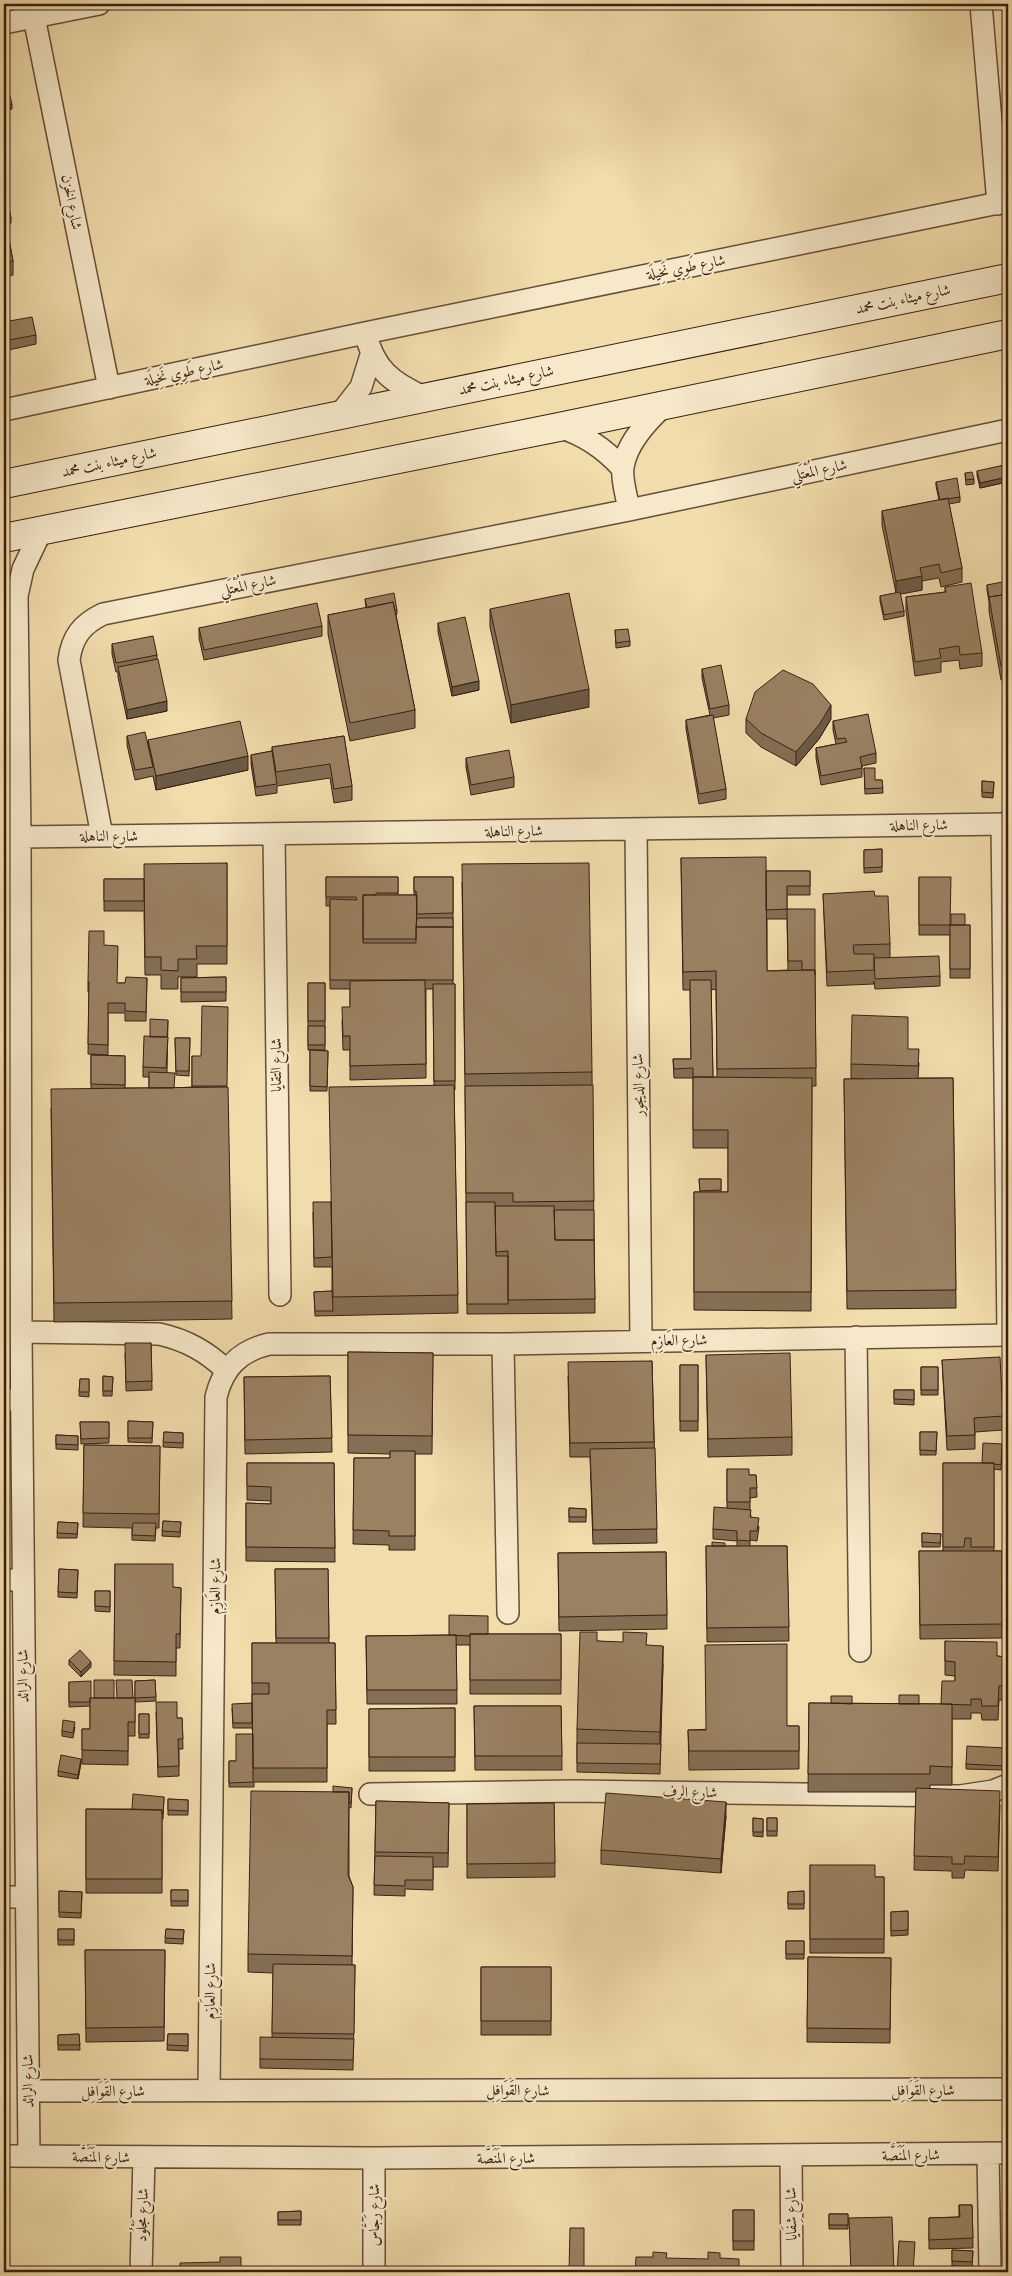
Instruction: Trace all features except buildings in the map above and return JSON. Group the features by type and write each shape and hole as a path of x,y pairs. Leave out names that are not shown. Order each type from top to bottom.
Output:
{"main road":[{"name":"شارع ميثاء بنت محمد","path":"4,484 424,396 1008,278"},
{"path":"4,538 559,427 1008,334"}],"street":[{"path":"4,23 99,4"},
{"path":"981,4 1003,202"},
{"name":"شارع الخزن","path":"34,17 109,388"},
{"name":"شارع طَوِي نَخِيلَة","path":"4,410 365,333 1003,202"},
{"path":"365,333 371,355 394,381 424,396"},
{"path":"340,414 361,387 371,355"},
{"path":"622,468 640,432 667,404"},
{"path":"559,427 587,438 612,456 622,468 629,510"},
{"name":"شارع المُعْتَلي","path":"102,836 69,660 71,645 78,631 90,620 103,614 629,510 1008,430"},
{"name":"شارع الرائد","path":"29,2156 26,1897 13,1580 13,1400 21,1332 12,1030 20,837 11,696 17,596 23,569 40,531"},
{"path":"4,575 17,596"},
{"path":"1005,824 1008,1335"},
{"name":"شارع الناهلة","path":"20,837 1005,824"},
{"name":"شارع الديجور","path":"636,829 641,1341"},
{"name":"شارع التقايا","path":"274,835 280,1295"},
{"path":"21,1332 159,1334 178,1338 195,1346 212,1356 226,1370"},
{"name":"شارع العَازِم","path":"209,2090 216,1397 226,1370 245,1352 269,1344 502,1344 856,1336 1008,1335"},
{"path":"856,1336 860,1651"},
{"path":"502,1344 508,1613"},
{"name":"شارع الرف","path":"370,1794 574,1790 960,1796 993,1791 1008,1785"},
{"path":"4,1897 26,1897"},
{"name":"شارع القَوَافِل","path":"29,2091 1008,2089"},
{"path":"990,2272 998,2153"},
{"name":"شارع المَنَصَّة","path":"4,2156 374,2158 998,2153"},
{"name":"شارع شِفَايا","path":"791,2156 792,2272"},
{"name":"شارع مَجْلُود","path":"140,2272 144,2158"},
{"name":"شارع رَجَّاس","path":"374,2158 374,2272"}]}
